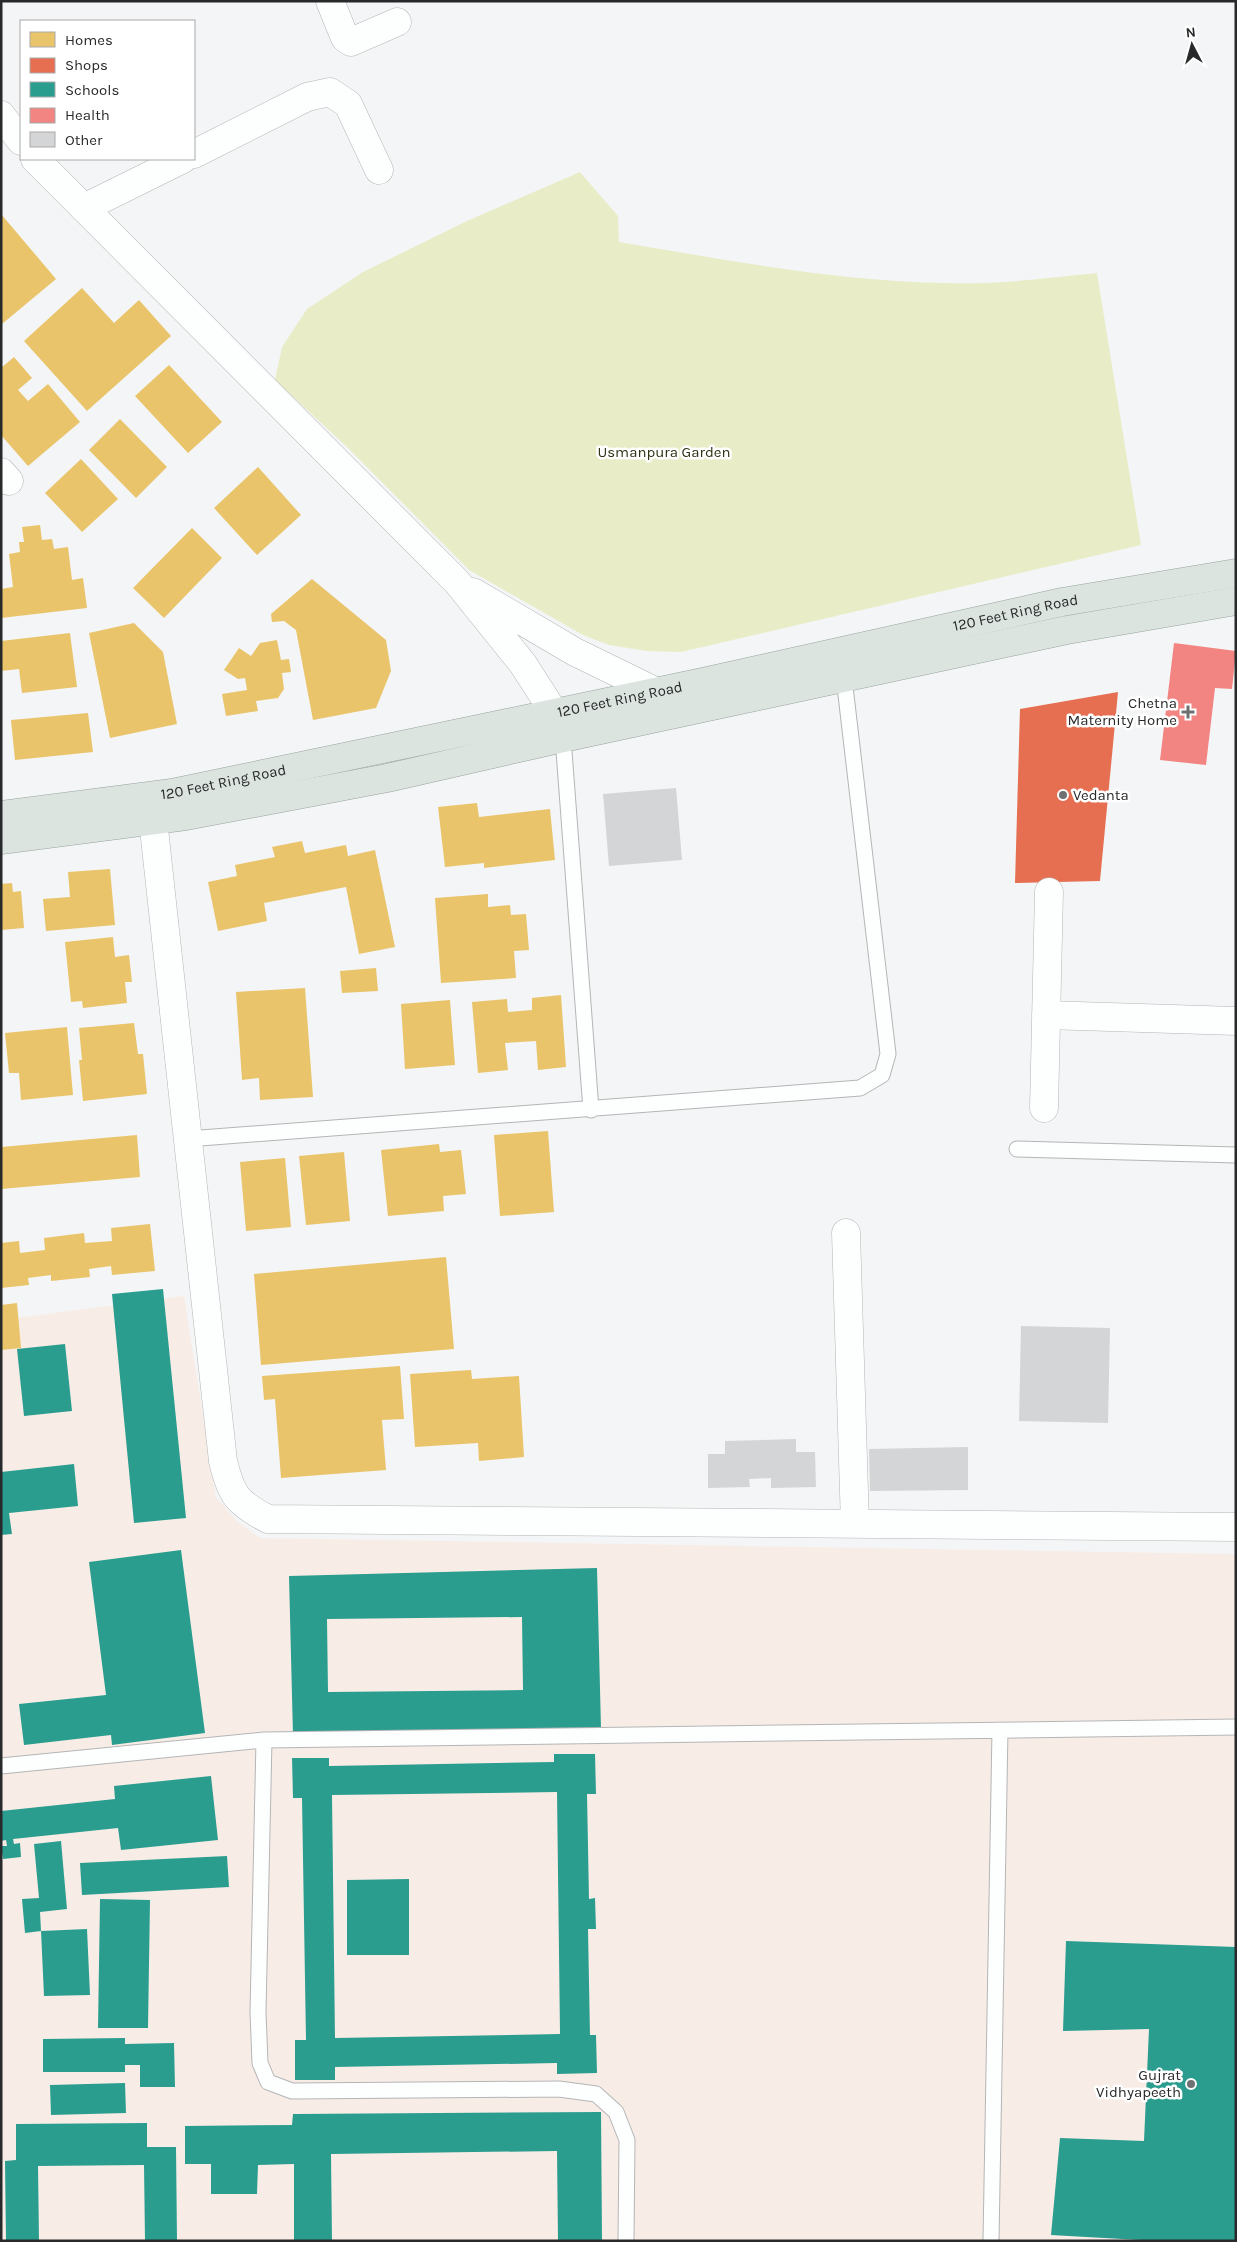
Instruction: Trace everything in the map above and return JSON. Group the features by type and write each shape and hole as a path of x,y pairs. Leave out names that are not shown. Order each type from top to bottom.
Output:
{"main road":[{"name":"120 Feet Ring Road","path":"1,815 172,793 559,726 661,704 1062,602 1236,573"},
{"name":"120 Feet Ring Road","path":"661,704 844,678 1067,630 1236,601"},
{"name":"120 Feet Ring Road","path":"1,840 154,820 387,778 559,726"}],"street":[{"path":"330,1 345,38 351,42 397,22"},
{"path":"195,153 307,97 330,92 348,104 379,170"},
{"path":"1,115 20,140"},
{"path":"36,160 457,582 523,664 559,726"},
{"path":"84,208 181,160"},
{"path":"457,582 661,704"},
{"path":"154,820 223,1461 228,1482 236,1498 248,1509 268,1519 1236,1527"},
{"path":"1044,1108 1049,892"},
{"path":"1046,1015 1236,1021"},
{"path":"846,1233 855,1524"}],"lane":[{"path":"187,1139 590,1110 860,1088 882,1075 888,1054 844,678"},
{"path":"559,726 590,1110"},
{"path":"1017,1149 1236,1155"},
{"path":"1,1766 264,1740 1236,1727"},
{"path":"991,2241 1000,1730"},
{"path":"264,1740 258,2012 260,2064 268,2082 292,2091 559,2089 596,2094 616,2112 626,2140 626,2241"}],"shaded area":[{"path":"184,1296 216,1497 237,1521 260,1538 1236,1554 1236,2241 1,2241 1,1320"}],"green space":[{"name":"Usmanpura Garden","path":"580,172 618,216 619,242 822,274 905,281 984,283 1097,273 1141,545 681,652 647,651 609,645 583,635 469,570 348,448 275,380 282,347 307,309 363,272 467,221"}],"building: Homes":[{"path":"1,214 56,279 2,324 1,323"},
{"path":"82,288 114,323 139,300 171,336 87,411 24,341"},
{"path":"14,357 32,378 18,390 28,401 48,384 80,422 28,466 1,435 1,368"},
{"path":"169,365 222,422 188,453 135,396"},
{"path":"120,419 167,467 136,498 89,450"},
{"path":"81,459 118,499 82,532 45,493"},
{"path":"258,467 301,515 257,555 214,508"},
{"path":"40,525 42,540 52,539 54,549 68,547 72,580 83,578 87,608 1,618 1,589 13,587 9,554 20,552 19,542 24,542 22,527"},
{"path":"192,528 222,558 164,618 133,588"},
{"path":"312,579 386,640 391,671 376,708 313,720 296,630 284,621 272,622 271,614"},
{"path":"134,623 163,652 177,724 110,738 89,633"},
{"path":"70,633 77,687 22,693 19,669 1,671 1,641"},
{"path":"277,640 281,660 289,659 291,672 282,673 284,689 278,698 256,701 258,711 226,716 222,694 247,690 245,678 238,679 224,670 239,648 251,656 260,643"},
{"path":"88,713 93,752 15,760 11,720"},
{"path":"477,803 479,817 550,809 555,860 484,868 484,863 445,867 438,807"},
{"path":"302,841 305,853 346,845 348,856 375,850 395,947 359,954 346,887 264,903 267,921 218,931 208,882 237,876 235,865 275,857 272,847"},
{"path":"110,869 115,925 46,931 43,899 70,897 68,872"},
{"path":"12,883 13,892 21,891 24,928 1,930 1,884"},
{"path":"488,894 488,907 510,905 511,915 526,914 529,950 514,951 516,978 441,983 435,898"},
{"path":"113,937 115,957 129,955 132,982 125,982 127,1003 83,1008 82,1001 71,1002 65,942"},
{"path":"376,968 378,991 342,993 340,971"},
{"path":"305,988 313,1097 260,1100 259,1078 242,1080 236,992"},
{"path":"561,995 566,1067 538,1070 536,1041 505,1043 508,1070 478,1073 472,1002 507,999 508,1012 532,1010 532,998"},
{"path":"450,1000 455,1065 405,1069 401,1004"},
{"path":"134,1023 138,1054 143,1054 147,1094 83,1101 79,1060 82,1060 79,1028"},
{"path":"67,1027 73,1095 21,1100 19,1073 9,1073 5,1033"},
{"path":"548,1131 554,1212 500,1216 494,1135"},
{"path":"137,1135 140,1177 1,1189 1,1147"},
{"path":"439,1144 440,1152 461,1150 466,1194 443,1196 444,1211 388,1216 381,1150"},
{"path":"344,1152 350,1221 306,1225 299,1156"},
{"path":"285,1158 291,1227 246,1231 240,1162"},
{"path":"150,1224 155,1271 112,1275 111,1266 89,1269 90,1277 51,1281 51,1275 28,1278 29,1285 1,1288 1,1243 19,1241 20,1253 45,1250 44,1238 84,1233 85,1243 112,1241 111,1228"},
{"path":"446,1257 454,1349 261,1365 254,1274"},
{"path":"17,1303 21,1348 1,1350 1,1305"},
{"path":"400,1366 404,1419 382,1420 386,1470 281,1478 275,1399 264,1400 262,1376"},
{"path":"471,1370 472,1379 519,1376 524,1457 479,1461 478,1443 415,1447 410,1374"}],"building: Shops":[{"name":"Vedanta","path":"1118,692 1100,881 1015,883 1020,709"}],"building: Schools":[{"path":"163,1289 186,1518 134,1523 112,1294"},
{"path":"65,1344 72,1411 24,1416 17,1349"},
{"path":"74,1464 78,1506 9,1513 12,1534 1,1535 1,1472"},
{"path":"181,1550 205,1733 112,1745 111,1735 24,1745 19,1704 106,1695 89,1562"},
{"path":"597,1568 601,1729 293,1736 289,1576","holes":["522,1617 523,1690 328,1692 327,1619"]},
{"path":"554,1754 595,1754 596,1794 587,1794 589,1899 595,1898 596,1929 588,1929 590,2035 596,2035 597,2073 557,2074 557,2063 335,2067 335,2080 295,2080 295,2040 306,2040 302,1798 293,1798 292,1758 329,1758 329,1766 554,1762","holes":["557,1792 560,2034 335,2038 332,1795"]},
{"path":"211,1776 218,1840 121,1850 118,1828 13,1839 14,1844 20,1843 21,1857 3,1859 1,1846 7,1846 6,1840 1,1841 1,1811 115,1799 114,1786"},
{"path":"61,1841 67,1909 40,1912 41,1931 25,1933 22,1899 39,1898 34,1844"},
{"path":"227,1856 229,1887 82,1895 80,1863"},
{"path":"409,1879 409,1955 347,1955 347,1880"},
{"path":"100,1899 150,1900 148,2028 98,2028"},
{"path":"87,1929 90,1995 44,1996 41,1931"},
{"name":"Gujrat Vidhyapeeth","path":"1066,1941 1236,1947 1236,2241 1158,2241 1051,2235 1060,2138 1144,2141 1149,2029 1063,2031"},
{"path":"125,2038 125,2044 174,2043 175,2087 140,2087 140,2065 125,2065 125,2072 43,2072 43,2039"},
{"path":"125,2083 126,2113 51,2115 50,2085"},
{"path":"601,2112 602,2241 558,2241 557,2151 331,2154 332,2241 294,2241 294,2164 258,2165 257,2194 211,2194 211,2164 185,2164 185,2126 292,2125 293,2114"},
{"path":"147,2123 147,2147 176,2147 177,2241 145,2241 144,2165 38,2166 39,2241 6,2241 5,2161 16,2160 16,2124"}],"building: Health":[{"path":"1174,643 1236,651 1232,689 1215,688 1206,765 1160,760"}],"building: Other":[{"path":"676,788 682,860 609,866 603,794"},
{"path":"1021,1326 1110,1328 1108,1423 1019,1421"},
{"path":"796,1439 796,1452 815,1452 816,1487 771,1488 771,1478 749,1479 750,1487 708,1488 708,1454 725,1454 725,1441"},
{"path":"968,1447 968,1490 870,1491 869,1449"}],"place":[{"name":"Chetna Maternity Home","path":"1188,712"},
{"name":"Vedanta","path":"1063,795"},
{"name":"Gujrat Vidhyapeeth","path":"1191,2084"}]}
